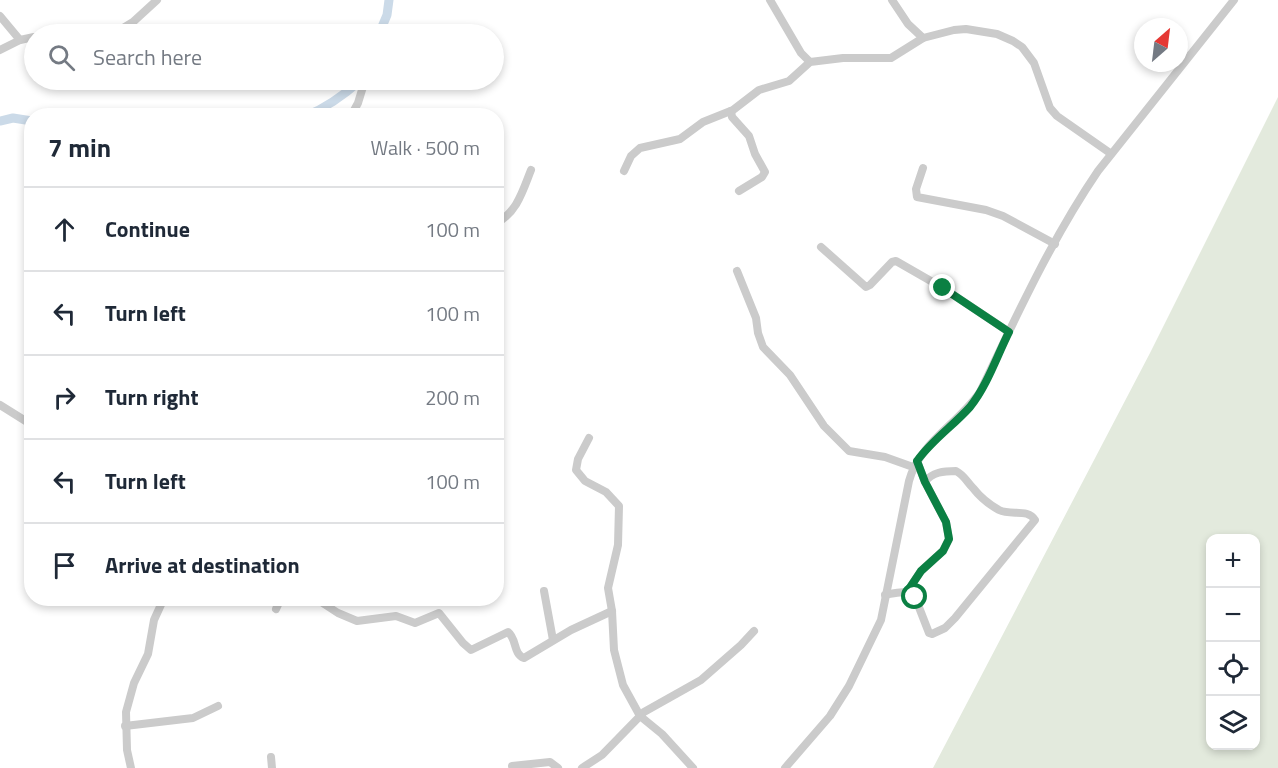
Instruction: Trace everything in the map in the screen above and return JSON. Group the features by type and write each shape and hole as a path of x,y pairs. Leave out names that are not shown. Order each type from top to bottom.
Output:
{"street":[{"path":"130,24 157,0"},
{"path":"770,0 799,51 810,62"},
{"path":"892,0 908,24 923,38"},
{"path":"785,768 830,716 849,686 881,620 915,464 934,441 970,407 980,392 1034,281 1084,192 1110,153 1234,0"},
{"path":"0,16 20,40"},
{"path":"624,171 631,156 640,147 680,140 703,122 731,111 759,90 789,81 810,62 843,58 891,58 923,38 966,29 997,34 1023,47 1034,63 1050,108 1110,153"},
{"path":"0,50 24,39"},
{"path":"355,108 361,90"},
{"path":"731,111 732,117 749,136 755,154 765,172 762,177 739,191"},
{"path":"923,168 916,189 917,197 987,210 1055,244"},
{"path":"504,219 513,210 531,170"},
{"path":"821,248 866,287 896,261 943,288 1009,332"},
{"path":"737,271 756,318 763,347 790,375 825,426 849,451 915,464 925,482 946,522 949,539 943,551 921,571 907,592"},
{"path":"0,405 24,420"},
{"path":"590,438 578,459 576,470 585,481 616,500 620,513 618,545 608,588 617,664 628,696 640,716 662,734 693,768"},
{"path":"885,595 907,592 915,597 929,633 938,632 955,618 1035,520 1026,513 1009,514 996,508 975,491 963,475 956,471 930,476 925,482"},
{"path":"544,591 553,640"},
{"path":"131,768 127,750 126,712 131,691 148,654 152,625 160,606"},
{"path":"328,606 357,621 396,616 415,623 439,613 471,650 508,632 512,635 520,656 524,658 553,640 612,611"},
{"path":"582,768 602,755 640,716 701,680 741,645 753,631"},
{"path":"125,726 193,718 218,706"},
{"path":"271,757 272,768"},
{"path":"512,766 550,762 558,768"}],"shaded area":[{"path":"1278,97 1278,768 933,768 1150,353"}],"waterway":[{"path":"383,24 389,0"},
{"path":"323,108 349,90"},
{"path":"0,121 13,118 24,120"}],"route":[{"path":"915,597 907,592 921,571 943,551 950,533 917,461 923,452 970,407 980,392 1009,332 943,288"}]}
